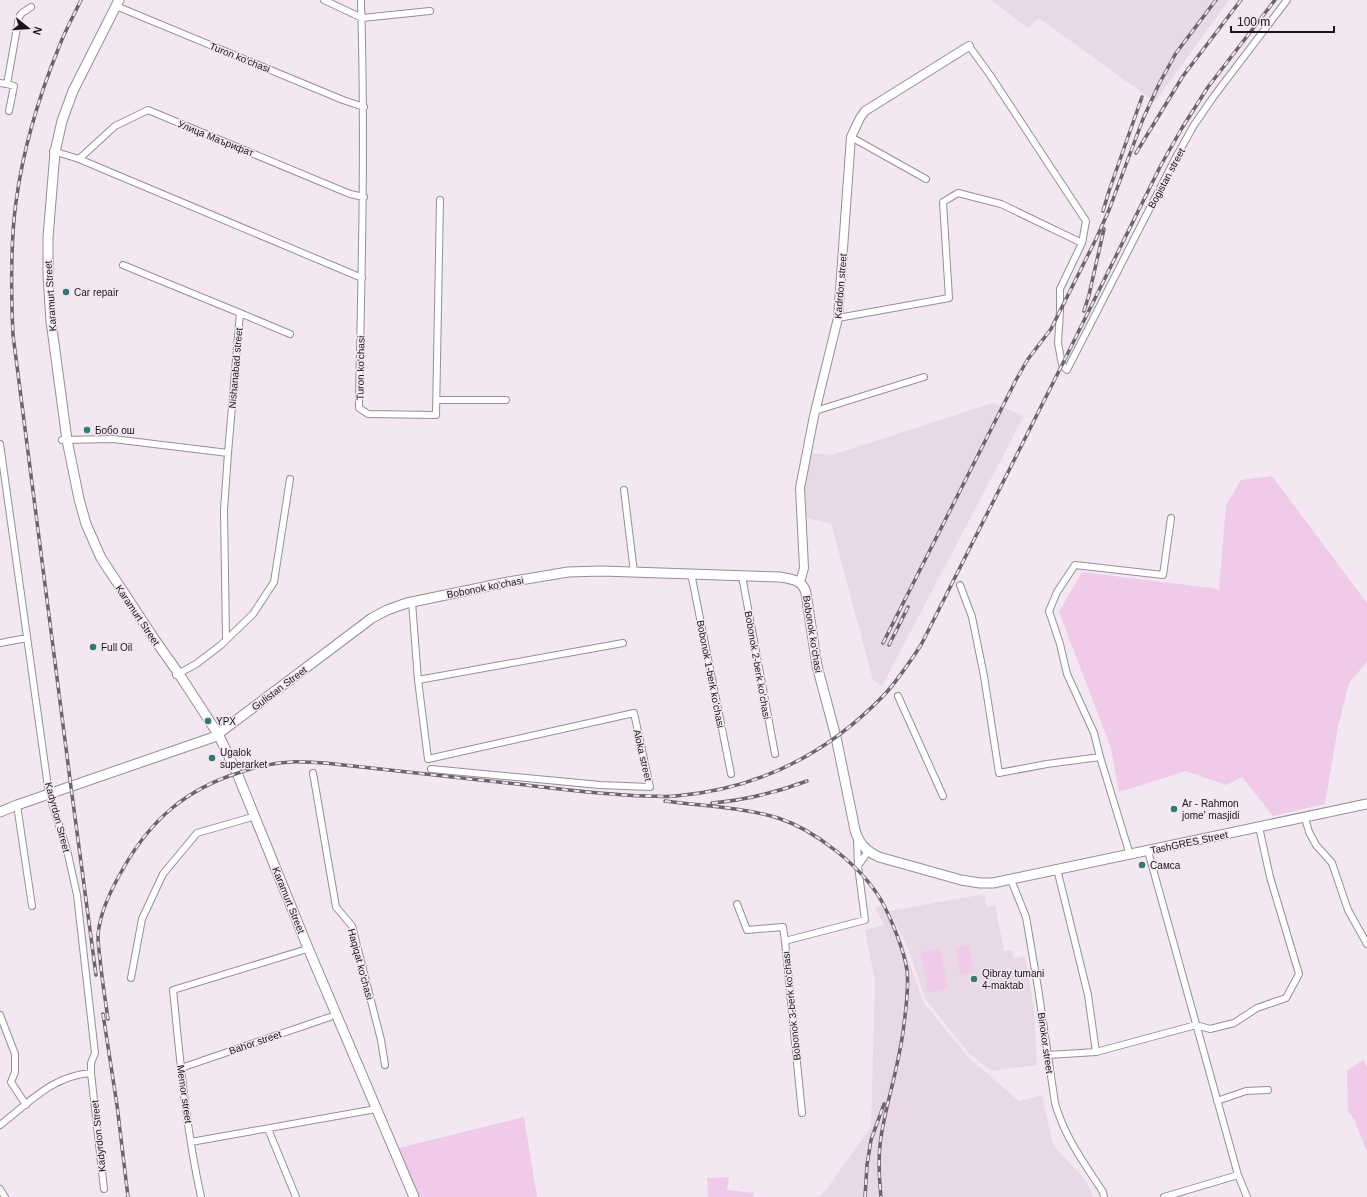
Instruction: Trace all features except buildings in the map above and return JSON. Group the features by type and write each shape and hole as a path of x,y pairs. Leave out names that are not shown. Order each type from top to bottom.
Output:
{"main road":[{"name":"Karamurt Street","path":"117,2 70,90 59,120 44,236 44,275 48,323 76,505 91,547 122,599 177,675 216,736 237,773 410,1197"},
{"name":"Bobonok ko'chasi","path":"412,602 556,574 580,571 691,573 780,577 800,582 806,593 817,666 836,737 857,836 861,845 879,857 968,882 986,884 1011,880"},
{"name":"Gulistan Street","path":"0,812 216,736 372,618 387,610 412,602"},
{"name":"Karamurt Street","path":"216,736 330,1016 414,1197"},
{"name":"TashGRES Street","path":"1011,880 1367,804"}],"street":[{"path":"324,0 362,18 430,11"},
{"name":"Turon ko'chasi","path":"361,0 364,107 364,197 359,408 368,414 436,415 440,200"},
{"name":"Bogistan street","path":"1082,243 1060,289 1058,344 1062,365 1067,370 1175,159 1194,125 1286,0"},
{"name":"Turon ko'chasi","path":"117,2 343,100 364,107"},
{"path":"7,84 19,17 31,7"},
{"path":"838,318 949,298 943,202 958,193 1001,204 1082,243 1086,221 990,75 969,46"},
{"name":"Kadrdon street","path":"800,582 804,568 800,488 815,411 838,318 851,138 860,118 865,111 969,46"},
{"path":"0,83 14,86 9,111"},
{"name":"Улица Маърифат","path":"79,158 115,126 148,110 350,194 364,197"},
{"path":"851,138 926,179"},
{"path":"54,152 79,158 362,278"},
{"name":"Nishanabad street","path":"123,265 240,313 224,510 226,639"},
{"path":"240,313 290,334"},
{"path":"815,411 924,377"},
{"path":"437,400 506,400"},
{"path":"65,440 113,439 228,453"},
{"name":"Kadyrdon Street","path":"0,444 49,794 67,850 77,895 95,1053 91,1064 91,1073 104,1189"},
{"path":"177,675 196,664 221,645 253,614 274,582 290,479"},
{"path":"624,490 634,572"},
{"path":"1130,855 1094,733 1067,674 1060,644 1049,611 1056,592 1075,565 1163,575 1171,518"},
{"name":"Bobonok 1-berk koʻchasi","path":"691,573 731,774"},
{"name":"Bobonok 2-berk koʻchasi","path":"742,576 775,754"},
{"path":"960,586 972,617 984,676 999,773 1100,756"},
{"path":"412,602 418,680 623,643"},
{"path":"0,643 27,638"},
{"name":"Aloka street","path":"418,680 428,759 634,713 650,787 600,786 431,769"},
{"path":"898,696 943,796"},
{"name":"Haqiqat ko'chasi","path":"313,773 336,907 352,926 382,1040 385,1065"},
{"path":"17,805 32,906"},
{"path":"131,978 142,919 163,874 197,833 249,818"},
{"path":"1305,818 1309,832 1316,845 1332,863 1348,910 1367,944"},
{"path":"1048,1054 1096,1052 1196,1026 1210,1029 1234,1023 1257,1008 1286,998 1299,974 1270,877 1259,827"},
{"name":"Bobonok 3-berk koʻchasi","path":"802,1113 785,941 865,920 858,866 857,836"},
{"path":"858,866 868,851"},
{"path":"1148,851 1238,1175 1247,1197"},
{"path":"1057,869 1088,995 1096,1052"},
{"name":"Binokor street","path":"1011,880 1026,917 1055,1103 1064,1129 1103,1192 1104,1197"},
{"path":"737,904 747,930 783,927 785,941"},
{"name":"Memor street","path":"201,1197 191,1142 181,1068 173,990 304,950"},
{"path":"0,1015 14,1054 15,1072 11,1082 26,1105"},
{"name":"Bahor street","path":"181,1068 330,1016"},
{"path":"0,1125 40,1092 59,1081 75,1075 91,1073"},
{"path":"1217,1101 1246,1091 1268,1090"},
{"path":"191,1142 374,1110"},
{"path":"268,1129 296,1197"},
{"path":"1164,1197 1178,1195 1238,1175"},
{"path":"0,1189 6,1197"}],"shaded area":[{"path":"991,0 1229,0 1155,102 1039,18 1028,28"},
{"path":"993,403 1024,416 882,686 873,680 831,523 806,518 804,489 812,453 832,455"},
{"path":"1272,476 1367,603 1367,662 1349,683 1338,727 1325,804 1273,816 1242,777 1226,785 1186,771 1119,792 1111,748 1059,612 1082,572 1219,589 1226,505 1241,480"},
{"name":"Qibray tumani 4-maktab","path":"985,894 986,907 995,905 1004,951 1012,950 1014,958 1025,956 1034,1009 1037,1065 991,1071 969,1053 925,999 908,948 889,911"},
{"path":"882,906 899,934 924,1003 968,1057 1019,1101 1042,1095 1053,1145 1087,1182 1093,1197 818,1197 825,1191 871,1127 875,982 865,930 884,925 875,908"},
{"path":"969,945 974,972 961,975 956,948"},
{"path":"940,949 948,989 928,992 921,952"},
{"path":"1363,1060 1367,1067 1367,1152 1354,1119 1348,1111 1347,1071"},
{"path":"524,1117 537,1197 418,1197 399,1148"},
{"path":"729,1177 727,1190 754,1193 753,1197 708,1197 707,1178"}],"railway":[{"path":"81,0 64,35 52,66 38,104 27,143 19,182 14,219 11,285 13,335 96,975"},
{"path":"883,643 1016,380 1028,359 1051,329 1096,239 1109,210 1143,119 1159,84 1176,53 1216,0"},
{"path":"1136,153 1183,76 1241,0"},
{"path":"108,1019 98,935 101,917 111,891 134,850 158,821 186,798 219,780 264,766 304,762 602,793 676,796 707,792 764,776 791,764 816,750 841,733 864,714 891,687 921,645 1161,165 1182,128 1208,87 1275,0"},
{"path":"1103,211 1142,97"},
{"path":"1084,311 1104,229"},
{"path":"889,645 908,607"},
{"path":"712,803 760,795 807,781"},
{"path":"665,801 750,811 778,818 792,824 822,840 849,862 862,875 881,900 900,944 907,970 908,983 897,1067 880,1144 879,1167 881,1197"},
{"path":"103,1014 117,1105 128,1197"},
{"path":"865,1197 867,1165 871,1140 884,1104"}],"place":[{"name":"Car repair","path":"66,292"},
{"name":"Бобо ош","path":"87,430"},
{"name":"Full Oil","path":"93,647"},
{"name":"YPX","path":"208,721"},
{"name":"Ugalok superarket","path":"212,758"},
{"name":"Ar - Rahmon jome' masjidi","path":"1174,809"},
{"name":"Самса","path":"1142,865"},
{"name":"Qibray tumani 4-maktab","path":"974,979"}]}
